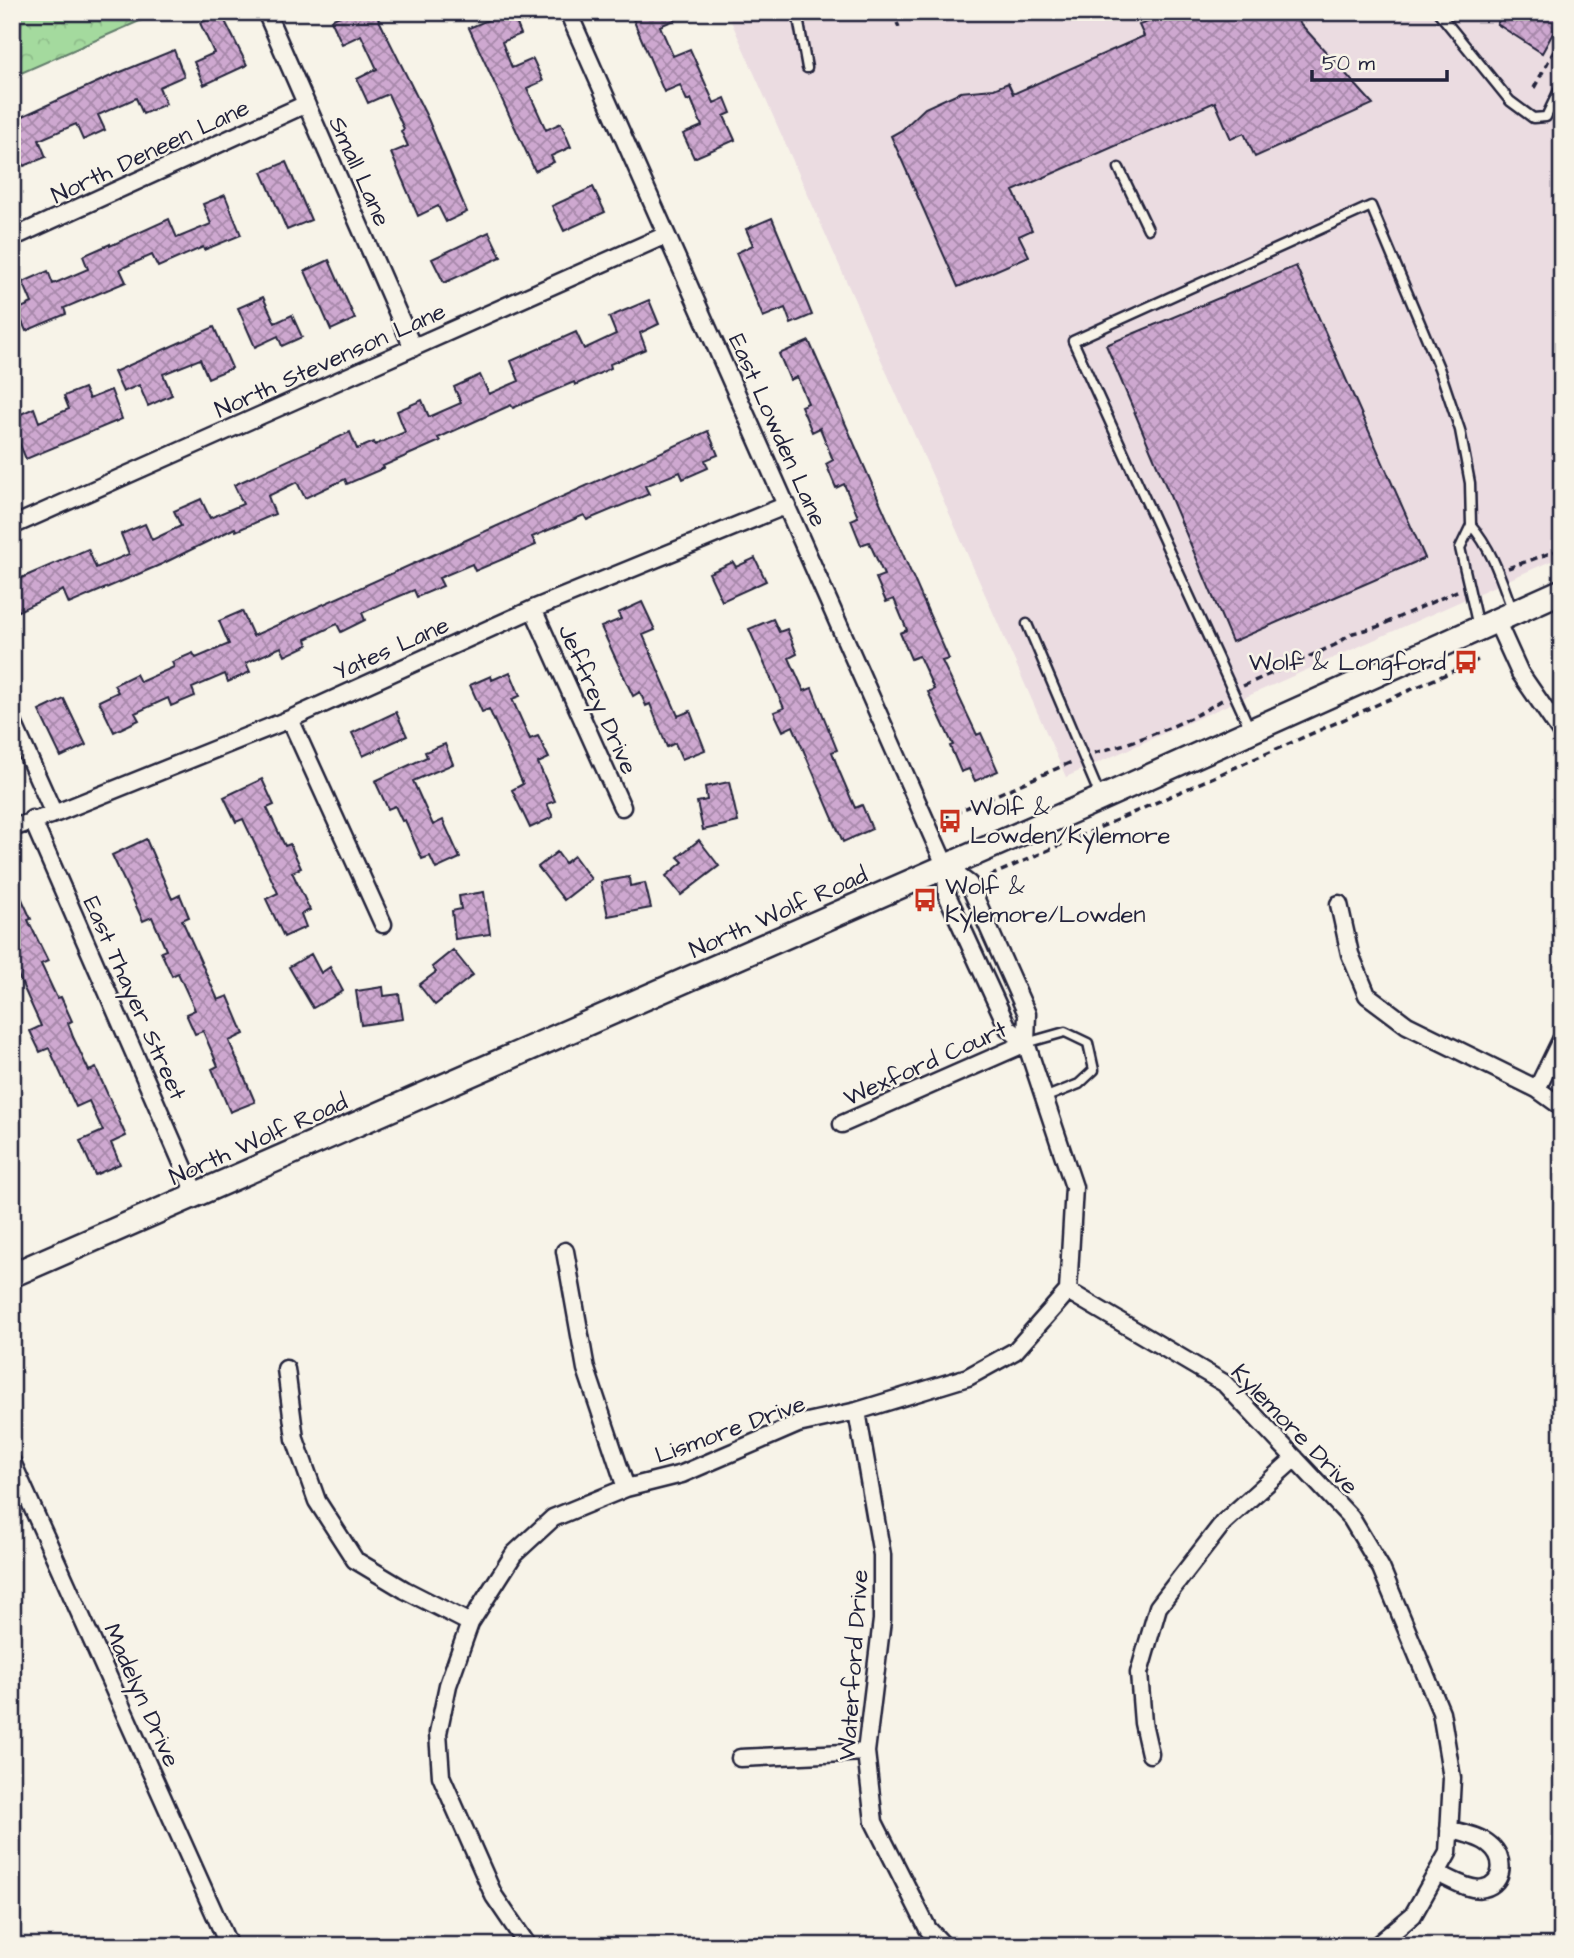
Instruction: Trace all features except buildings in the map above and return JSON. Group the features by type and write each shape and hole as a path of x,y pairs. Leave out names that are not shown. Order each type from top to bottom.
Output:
{"main road":[{"name":"North Wolf Road","path":"12,1275 1101,799 1562,591"}],"street":[{"name":"Small Lane","path":"266,12 412,348"},
{"name":"East Lowden Lane","path":"568,12 946,867"},
{"name":"North Deneen Lane","path":"12,238 306,104"},
{"name":"North Stevenson Lane","path":"12,526 666,235"},
{"name":"Yates Lane","path":"12,828 32,819 54,814 290,719 533,609 787,505"},
{"name":"Jeffrey Drive","path":"533,609 622,807"},
{"path":"1496,620 1520,673 1562,734"},
{"path":"290,719 383,924"},
{"path":"12,720 54,814"},
{"name":"East Thayer Street","path":"32,819 196,1195"},
{"path":"946,867 947,895 1008,1028 1027,1043"},
{"path":"946,867 969,884 1027,1014 1027,1043 1074,1186 1068,1291"},
{"path":"1339,904 1350,954 1367,995 1407,1025 1537,1089 1562,1107"},
{"path":"1537,1089 1562,1038"},
{"name":"Wexford Court","path":"842,1124 1027,1043"},
{"path":"565,1251 586,1369 626,1488"},
{"name":"Lismore Drive","path":"528,1946 494,1896 441,1776 438,1733 448,1685 470,1623 514,1554 552,1518 626,1488 682,1475 798,1424 857,1411 968,1377 1015,1351 1068,1291"},
{"name":"Kylemore Drive","path":"1068,1291 1224,1383 1350,1518 1386,1580 1441,1712 1452,1778 1448,1853 1413,1915 1376,1946"},
{"path":"286,1370 295,1439 317,1501 355,1560 405,1590 470,1623"},
{"name":"Waterford Drive","path":"857,1411 883,1555 882,1620 866,1752 874,1822 928,1929 944,1946"},
{"path":"1150,1754 1143,1723 1139,1673 1158,1607 1223,1523 1295,1458"},
{"name":"Madelyn Drive","path":"13,1462 229,1946"},
{"path":"740,1758 866,1752"},
{"path":"1437,1873 1466,1886 1482,1889 1495,1882 1500,1874 1502,1864 1499,1854 1489,1843 1449,1829"}],"lane":[{"path":"797,12 807,68"},
{"path":"1437,12 1510,101 1533,118 1546,117 1562,84"},
{"path":"1119,168 1148,229"},
{"path":"1251,732 1073,341 1371,206 1439,368 1460,430 1470,483 1471,525 1460,548 1468,586 1496,620"},
{"path":"1471,525 1483,540 1499,572 1496,620"},
{"path":"1027,624 1101,799"},
{"path":"1027,1043 1065,1032 1087,1043 1094,1070 1079,1084 1044,1098"}],"path":[{"path":"892,12 899,27"},
{"path":"1534,88 1562,36"},
{"path":"1499,572 1562,549"},
{"path":"942,819 1084,757 1132,743 1335,645 1353,633 1377,626 1468,586"},
{"path":"990,876 1478,660"}],"shaded area":[{"path":"727,12 1562,12 1562,556 1066,777"}],"green space":[{"path":"12,12 160,12 12,77"}],"place":[{"name":"Wolf & Longford","path":"1466,662"},
{"name":"Wolf & Lowden/Kylemore","path":"950,821"},
{"name":"Wolf & Kylemore/Lowden","path":"925,900"}]}
